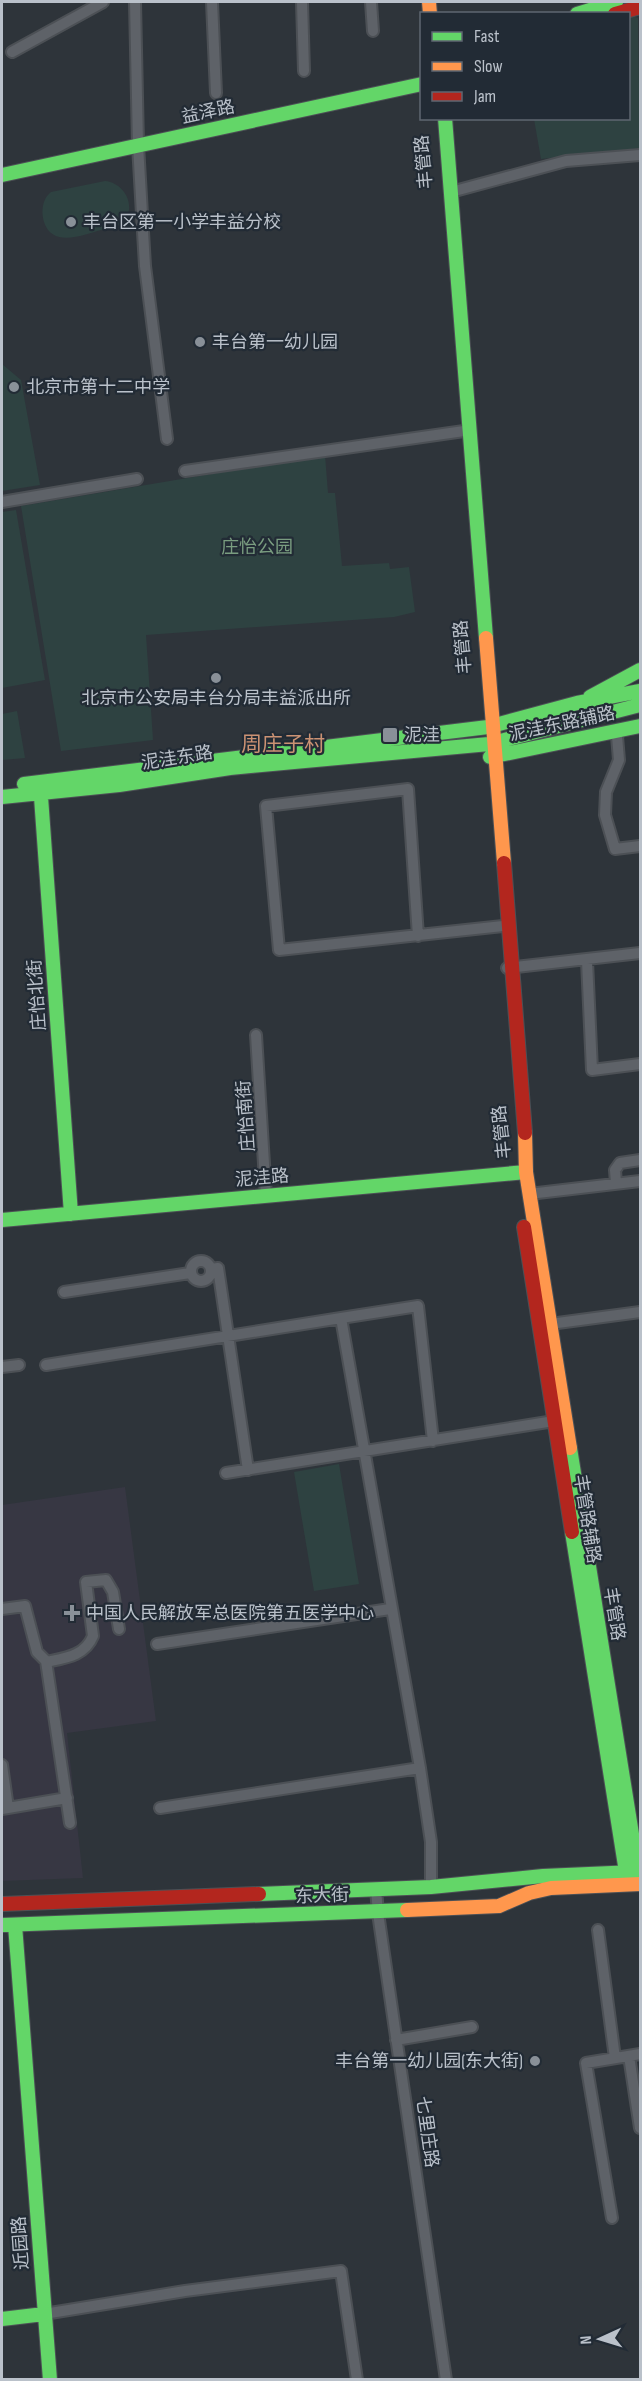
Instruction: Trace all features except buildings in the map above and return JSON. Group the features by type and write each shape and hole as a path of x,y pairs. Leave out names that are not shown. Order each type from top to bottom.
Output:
{"main road":[{"path":"584,12 616,2"},
{"path":"622,12 640,7"},
{"name":"益泽路","path":"2,175 420,84"},
{"name":"丰管路","path":"438,120 491,726"},
{"name":"丰管路","path":"445,120 491,726 503,926 509,968"},
{"name":"泥洼东路辅路","path":"577,703 640,670"},
{"name":"泥洼东路","path":"2,797 41,783 491,726 577,703 640,691"},
{"name":"泥洼东路","path":"2,786 492,750 640,705"},
{"name":"泥洼东路辅路","path":"492,750 640,726"},
{"name":"丰管路","path":"492,750 527,1156 526,1172 637,1876"},
{"name":"庄怡北街","path":"41,783 71,1214"},
{"name":"泥洼路","path":"2,1220 526,1172"},
{"name":"丰管路辅路","path":"526,1172 518,1189 594,1683 637,1876"},
{"path":"534,1299 549,1321"},
{"path":"594,1683 603,1653"},
{"name":"东大街","path":"2,1904 431,1887 496,1881 637,1876"},
{"name":"东大街","path":"8,1925 378,1913 505,1904 529,1893 551,1888 637,1876"},
{"path":"496,1881 504,1884 508,1890 505,1904"},
{"name":"近园路","path":"8,1925 50,2379"},
{"path":"2,2319 45,2314"}],"street":[{"path":"12,52 103,2"},
{"path":"135,2 138,145 145,266 166,439"},
{"path":"212,2 216,93"},
{"path":"302,2 304,71"},
{"path":"371,2 373,31"},
{"path":"451,192 566,160 640,155"},
{"path":"185,471 464,431"},
{"path":"2,502 137,479"},
{"path":"617,736 619,760 606,792 605,815 615,849 640,846"},
{"path":"418,936 408,789 266,806 279,950 418,936 503,926"},
{"path":"509,968 587,961 640,953"},
{"path":"587,961 592,1070 640,1064"},
{"name":"庄怡南街","path":"256,1035 266,1196"},
{"path":"616,1183 615,1170 620,1163 640,1160"},
{"path":"529,1194 640,1181"},
{"path":"64,1292 190,1273 194,1280 204,1281 209,1277 211,1269 218,1269 248,1470"},
{"path":"46,1365 418,1306 433,1441"},
{"path":"549,1321 640,1311"},
{"path":"341,1318 390,1609 420,1768 431,1842 431,1887"},
{"path":"2,1367 19,1365"},
{"path":"226,1473 554,1421"},
{"path":"46,1662 77,1655 90,1644 93,1636 86,1582 106,1580 113,1592 119,1629"},
{"path":"2,1609 25,1606 37,1652 46,1662 70,1822"},
{"path":"157,1644 390,1609"},
{"path":"2,1765 5,1809 67,1798"},
{"path":"160,1808 420,1768"},
{"name":"七里庄路","path":"376,1889 446,2379"},
{"path":"598,1930 615,2058"},
{"path":"396,2040 472,2027"},
{"path":"612,2218 586,2063 640,2054"},
{"path":"629,2056 640,2128"},
{"path":"45,2314 185,2291 340,2271 357,2379"}],"shaded area":[{"name":"中国人民解放军总医院第五医学中心","path":"125,1487 156,1721 67,1733 83,1878 2,1881 2,1505"}],"green space":[{"path":"630,15 638,18 640,148 541,159 534,120 630,120"},
{"path":"105,181 119,187 128,199 128,213 119,225 69,238 54,235 48,230 44,222 43,210 44,202 51,192"},
{"name":"北京市第十二中学","path":"2,364 21,380 40,485 2,491"},
{"name":"庄怡公园","path":"325,455 328,493 335,493 342,566 389,563 390,569 409,567 415,612 394,617 146,635 153,740 61,751 21,506"},
{"path":"16,510 45,680 2,688 2,512"},
{"path":"17,711 25,758 2,760 2,714"},
{"path":"339,1464 359,1584 314,1591 294,1472"}],"traffic: fast":[{"path":"584,12 616,2"},
{"path":"2,175 420,84"},
{"path":"445,120 486,638"},
{"path":"590,697 640,670"},
{"path":"24,784 488,727 577,703 640,691"},
{"path":"2,797 119,785 230,768 489,744 640,705"},
{"path":"490,757 640,726"},
{"path":"40,783 71,1214"},
{"path":"2,1220 526,1172"},
{"path":"570,1448 640,1884"},
{"path":"572,1532 626,1872"},
{"path":"259,1894 431,1887 543,1876 635,1872"},
{"path":"2,1925 407,1910"},
{"path":"15,1925 50,2380"},
{"path":"2,2319 44,2314"}],"traffic: slow":[{"path":"429,2 430,12"},
{"path":"486,638 504,863"},
{"path":"525,1133 526,1172 570,1448"},
{"path":"407,1910 499,1906 529,1893 551,1888 640,1884"}],"traffic: jam":[{"path":"622,12 640,7"},
{"path":"504,863 525,1133"},
{"path":"524,1227 572,1532"},
{"path":"2,1904 259,1894"}],"place":[{"name":"丰台区第一小学丰益分校","path":"71,222"},
{"name":"丰台第一幼儿园","path":"200,342"},
{"name":"北京市第十二中学","path":"14,387"},
{"name":"北京市公安局丰台分局丰益派出所","path":"216,678"},
{"name":"泥洼","path":"390,735"},
{"name":"中国人民解放军总医院第五医学中心","path":"72,1613"},
{"name":"丰台第一幼儿园(东大街)","path":"535,2061"}],"district":[{"name":"周庄子村","path":"283,744"}]}
